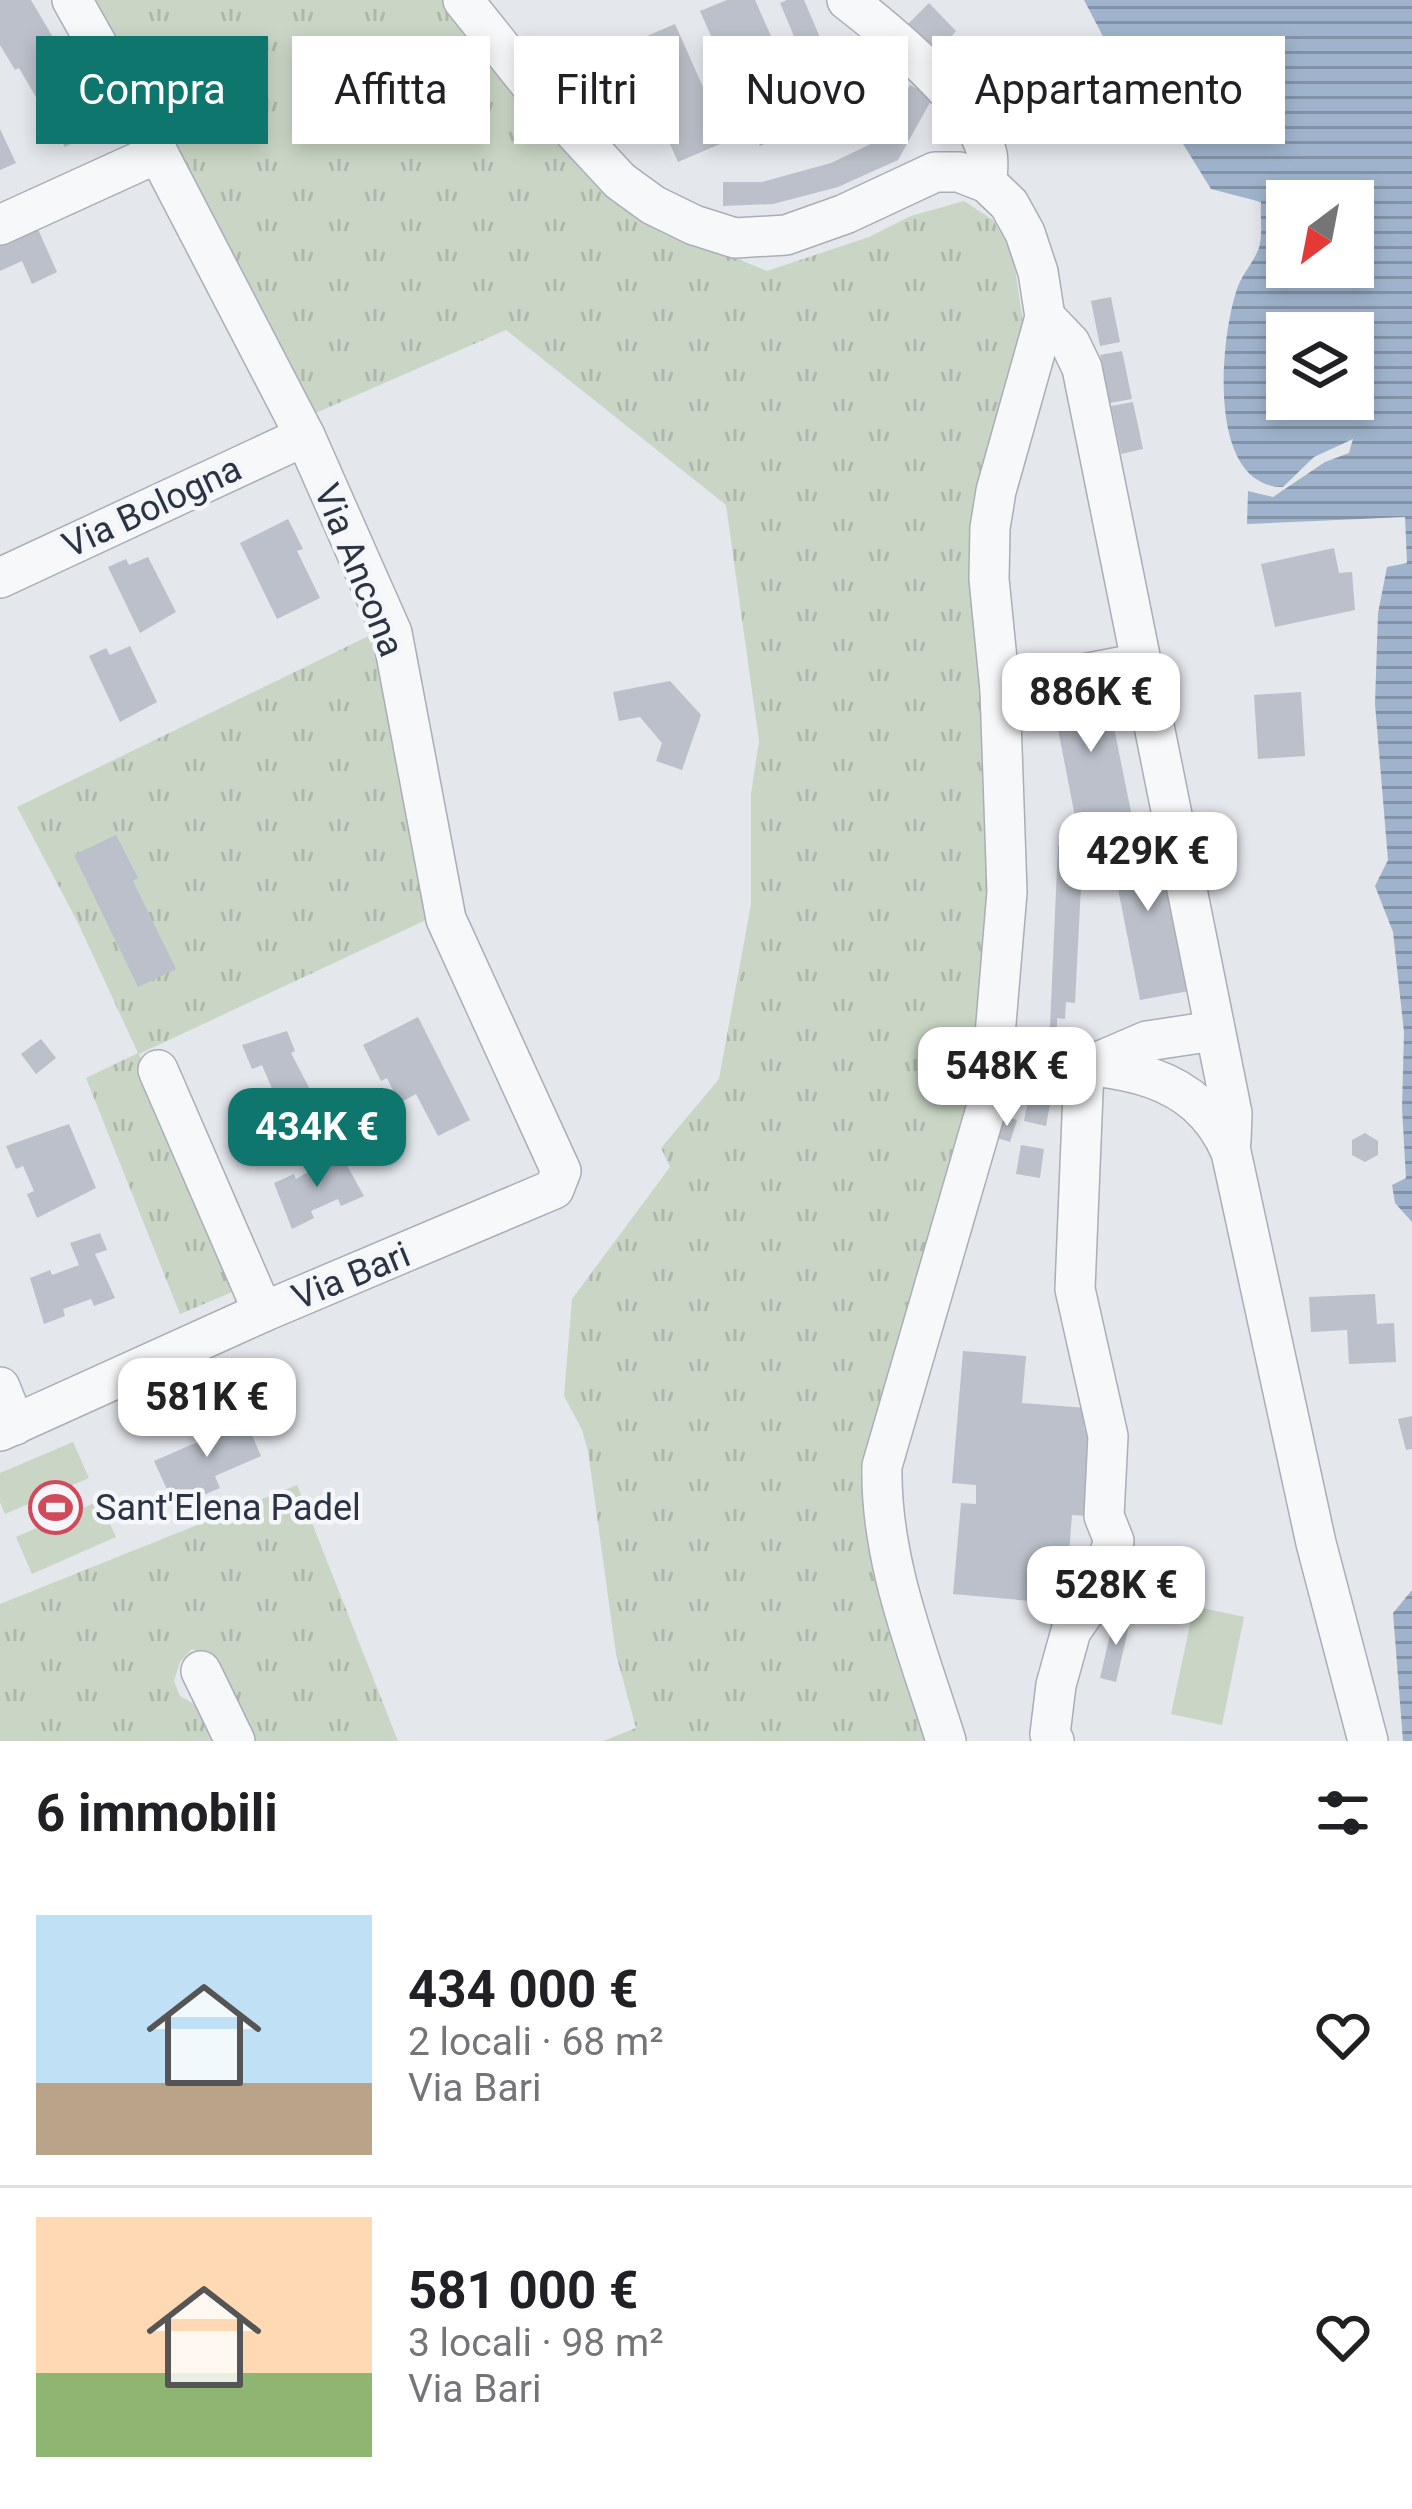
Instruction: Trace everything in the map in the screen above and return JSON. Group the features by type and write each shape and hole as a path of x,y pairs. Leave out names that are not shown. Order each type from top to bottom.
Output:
{"street":[{"name":"Via Ancona","path":"72,0 158,153 304,436 392,633 446,919 561,1171"},
{"path":"463,0 531,85 620,181 653,205 694,225 735,238 787,235 935,172 959,172 987,183 1009,204 1038,272 1045,316 990,528 1007,892 990,1095 882,1466 881,1513 891,1565 946,1741"},
{"path":"847,0 927,69 974,123 988,155 987,183"},
{"path":"0,226 158,153"},
{"path":"1045,316 1070,343 1082,368 1232,1113 1231,1153"},
{"name":"Via Bologna","path":"0,578 304,436"},
{"path":"1000,690 1141,663"},
{"path":"1084,1068 1147,1041 1214,1031"},
{"path":"993,1059 1143,1073 1176,1086 1218,1123 1231,1153 1316,1543 1368,1741"},
{"path":"1054,1741 1050,1734 1056,1685 1071,1631 1092,1601 1114,1540 1104,1516 1108,1436 1076,1289 1084,1068"},
{"path":"158,1070 263,1312"},
{"name":"Via Bari","path":"7,1428 263,1312 554,1189 561,1171"},
{"path":"0,1387 7,1428"},
{"path":"201,1671 235,1741"}],"green space":[{"path":"91,0 442,0 473,36 292,36 292,144 490,144 490,56 514,84 514,144 566,144 620,207 767,271 869,237 911,216 964,201 993,220 1013,254 1023,323 979,502 991,888 983,1012 966,1131 868,1463 927,1741 603,1741 636,1728 616,1654 588,1451 564,1396 572,1299 670,1167 661,1148 719,1079 751,904 751,794 759,741 726,505 506,330 311,415 167,144 268,144 268,36 110,36"},
{"path":"377,632 386,655 426,920 139,1054 237,1290 180,1314 86,1078 138,1053 17,807"},
{"path":"73,1442 89,1478 5,1514 0,1473"},
{"path":"297,1485 398,1741 249,1741 208,1657 192,1649 180,1662 174,1681 180,1696 194,1704 213,1741 0,1741 0,1604"},
{"path":"99,1501 116,1537 32,1574 16,1537"},
{"path":"1194,1606 1244,1617 1222,1725 1171,1714"}],"water":[{"path":"1084,0 1412,0 1412,1222 1395,1203 1392,1185 1406,1178 1404,1032 1393,932 1375,886 1388,860 1375,704 1378,613 1387,567 1407,563 1405,517 1247,524 1248,491 1273,497 1325,462 1349,453 1353,439 1314,457 1283,487 1258,481 1241,463 1230,438 1225,407 1226,341 1237,289 1259,248 1261,202 1211,189 1183,144 1285,144 1285,36 1103,36"},
{"path":"1412,1590 1412,1741 1403,1741 1393,1613"}],"building":[{"path":"0,0 31,0 52,36 36,36 36,97 19,68 15,70 0,45"},
{"path":"727,0 755,0 771,36 711,36 700,11"},
{"path":"804,0 819,36 794,36 780,3"},
{"path":"929,3 956,31 952,36 932,36 932,60 902,30"},
{"path":"675,24 703,87 703,144 720,144 678,162 670,144 679,144 679,36 647,36"},
{"path":"910,85 932,99 908,142"},
{"path":"0,129 16,163 0,170"},
{"path":"871,144 907,144 898,160 838,187 773,204 723,206 723,182 762,182 831,163"},
{"path":"37,227 57,272 32,284 22,261 0,271 0,244"},
{"path":"1111,297 1120,342 1100,346 1091,301"},
{"path":"1122,351 1132,399 1110,403 1100,355"},
{"path":"1133,402 1143,449 1121,454 1111,406"},
{"path":"288,519 303,549 297,551 320,598 277,619 240,543"},
{"path":"1334,548 1339,573 1352,572 1355,610 1275,627 1261,564"},
{"path":"148,557 176,612 140,633 108,567"},
{"path":"130,646 157,702 120,722 89,656 106,648 110,655"},
{"path":"670,681 701,715 682,770 656,761 662,743 640,717 619,721 613,692"},
{"path":"1105,683 1132,817 1077,827 1051,693"},
{"path":"1301,692 1305,756 1258,759 1254,695"},
{"path":"1157,829 1189,991 1140,1000 1108,838"},
{"path":"116,835 176,969 138,987 74,855"},
{"path":"1058,846 1083,848 1075,1003 1066,1002 1065,1019 1057,1018 1057,1027 1050,1027"},
{"path":"418,1017 470,1120 438,1136 416,1094 399,1103 387,1078 381,1081 363,1045"},
{"path":"287,1031 295,1051 291,1053 314,1097 272,1119 264,1100 273,1091 262,1065 252,1069 242,1045"},
{"path":"41,1039 56,1058 36,1074 21,1054"},
{"path":"1028,1100 1050,1104 1046,1126 1024,1121"},
{"path":"1004,1116 1017,1120 1010,1142 997,1138"},
{"path":"69,1124 96,1188 37,1218 27,1194 34,1191 23,1166 16,1169 6,1146"},
{"path":"1365,1133 1378,1141 1378,1155 1365,1162 1352,1155 1352,1140"},
{"path":"1021,1145 1044,1149 1040,1178 1016,1174"},
{"path":"340,1153 364,1196 341,1206 338,1199 311,1211 314,1218 292,1229 274,1183 294,1174 296,1179"},
{"path":"100,1233 107,1250 95,1254 115,1298 94,1306 91,1299 63,1309 65,1316 44,1324 30,1278 79,1265 70,1243"},
{"path":"1375,1294 1377,1324 1394,1323 1396,1362 1349,1364 1347,1330 1311,1332 1309,1297"},
{"path":"963,1351 1026,1356 1022,1403 1086,1408 1084,1429 1095,1430 1088,1516 1072,1515 1065,1604 953,1594 961,1503 976,1504 976,1485 952,1483"},
{"path":"243,1414 261,1456 215,1476 220,1488 175,1507 154,1461 200,1441 197,1434"},
{"path":"1412,1416 1412,1449 1406,1450 1398,1419"},
{"path":"1115,1613 1131,1617 1116,1682 1100,1678"}],"place":[{"name":"Sant'Elena Padel","path":"56,1508"}]}
